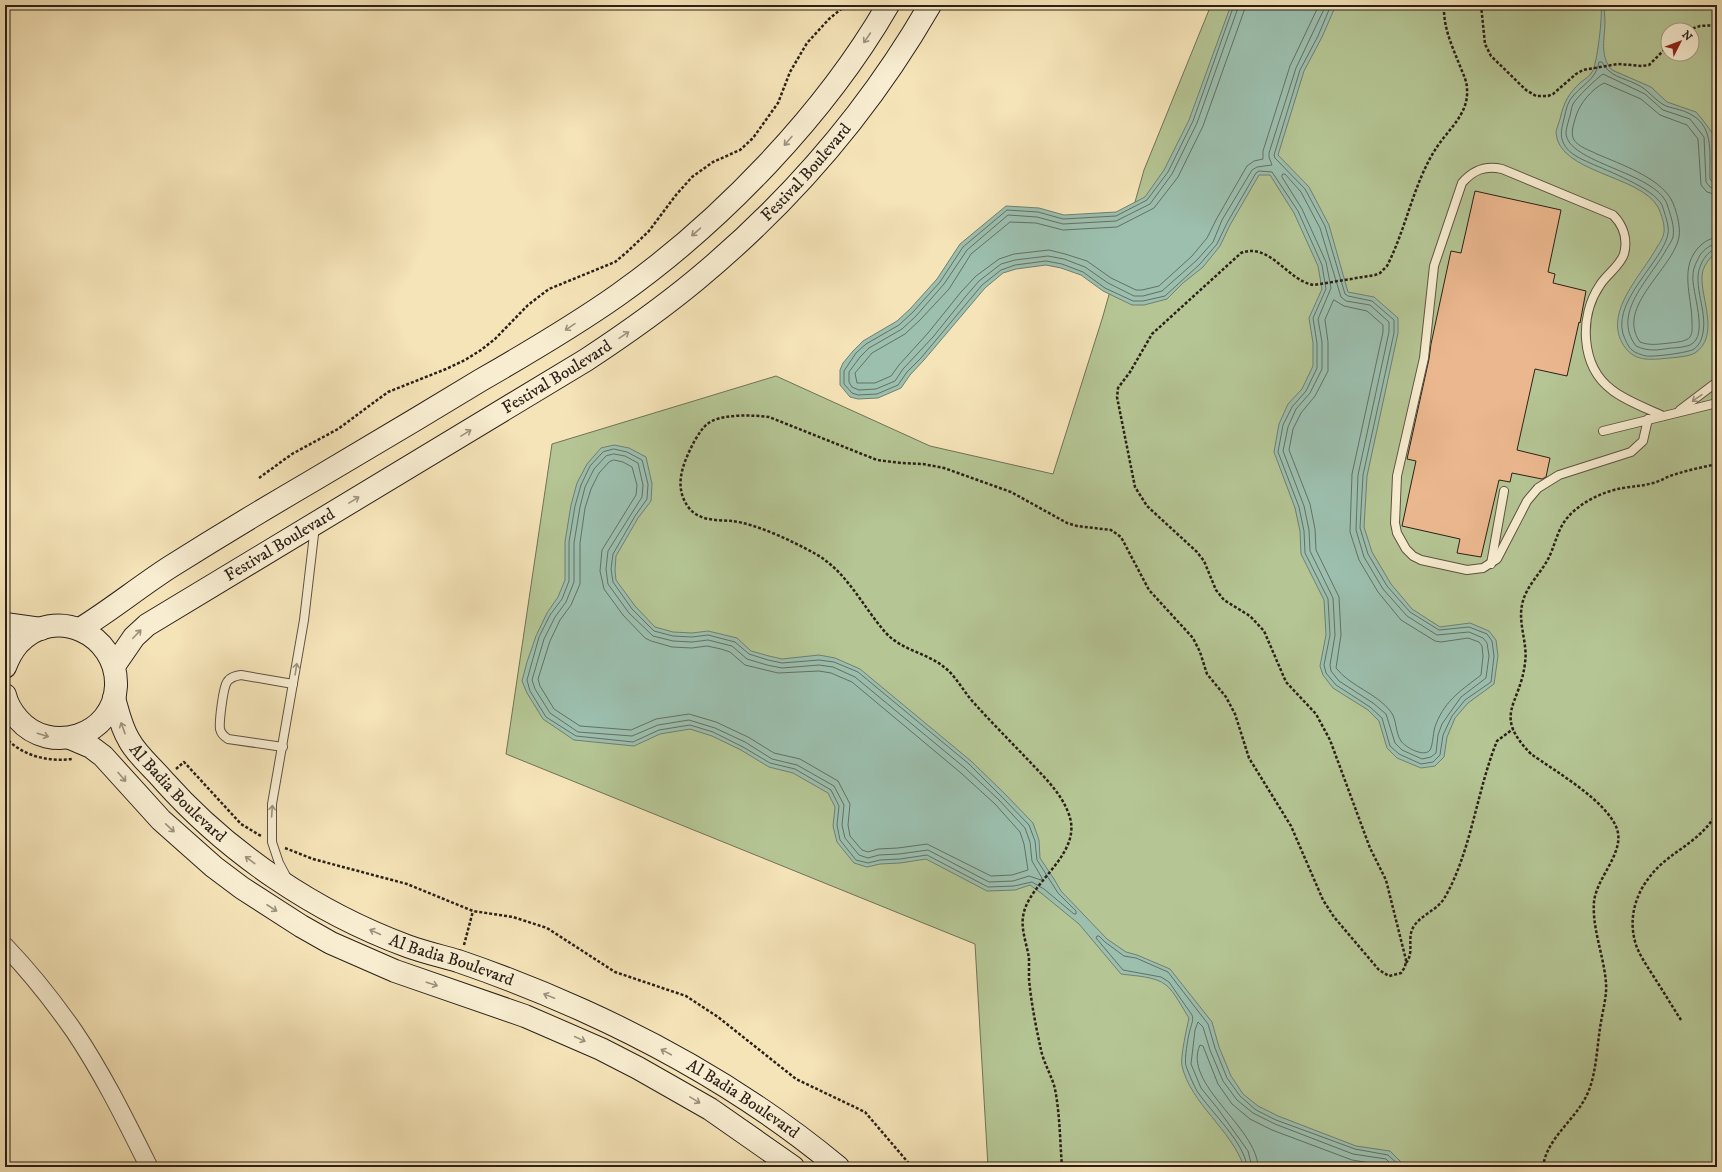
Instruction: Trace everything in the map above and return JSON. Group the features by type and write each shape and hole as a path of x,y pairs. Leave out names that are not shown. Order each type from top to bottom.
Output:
{"street":[{"name":"Festival Boulevard","path":"80,629 177,563 565,331 619,294 670,255 719,212 750,182 808,118 847,67 888,5"},
{"name":"Festival Boulevard","path":"114,666 131,641 147,625 586,360 642,322 696,280 763,219 795,187 840,136 881,81 930,5"},
{"path":"5,624 41,629"},
{"path":"5,667 10,655 18,644 28,635 41,629 54,626 67,626 80,629 92,635 101,644 109,654 114,666 116,687 114,698 109,710 98,724 82,734 72,748 48,737 37,734 23,725 12,713 5,695"},
{"name":"Al Badia Boulevard","path":"114,698 124,730 130,742 182,801 233,846 292,888 340,916 376,933 407,946 460,962 580,1009 668,1052 752,1103 792,1131 838,1167"},
{"name":"Al Badia Boulevard","path":"72,748 91,747 103,756 161,820 214,867 242,888 300,926 331,943 395,971 525,1016 601,1049 710,1109 793,1167"},
{"path":"5,946 20,962 74,1032 98,1071 149,1167"}],"lane":[{"path":"1648,420 1643,441 1631,452 1559,475 1538,488 1527,501 1501,552 1491,564 1475,570 1467,570 1421,560 1406,549 1397,533 1395,523 1397,476 1424,358 1434,266 1462,183 1468,176 1475,171 1484,168 1502,169 1613,215 1624,232 1624,253 1622,260 1600,285 1588,311 1586,340 1589,354 1601,380 1611,390 1622,397 1663,416"},
{"path":"1676,412 1717,382"},
{"path":"1603,431 1717,403"},
{"path":"1491,564 1504,491"},
{"path":"292,888 279,863 272,842 272,804 304,620 316,524"},
{"path":"283,747 228,739 225,737 220,728 224,688 228,680 236,676 293,684"}],"path":[{"path":"259,478 292,454 338,429 388,392 466,360 495,339 528,305 549,290 615,262 649,231 676,195 692,177 714,162 740,150 753,138 778,103 790,72 804,48 818,30 846,5"},
{"path":"1406,964 1386,880 1370,848 1326,730 1310,706 1286,682 1264,631 1259,624 1250,616 1224,600 1216,590 1201,556 1147,506 1140,497 1135,487 1117,401 1118,388 1130,372 1152,334 1241,253 1247,251 1260,252 1305,282 1317,285 1375,275 1380,273 1388,266 1428,163 1437,146 1459,119 1464,110 1467,90 1466,79 1446,32 1444,23 1444,5"},
{"path":"1481,5 1485,44 1491,56 1530,94 1541,97 1553,94 1578,72 1586,69 1614,65 1649,65 1660,54"},
{"path":"1700,26 1717,25"},
{"path":"1062,1167 1054,1087 1041,1053 1029,980 1029,957 1023,917 1025,908 1032,896 1054,868 1068,845 1072,834 1071,820 1062,800 1051,785 976,705 949,671 943,665 898,643 886,634 850,584 829,563 815,553 757,527 740,522 702,518 692,512 687,506 680,482 686,456 705,425 716,420 740,416 769,417 872,458 889,462 923,464 944,468 1010,492 1067,523 1077,526 1105,529 1116,533 1124,541 1149,590 1197,644 1207,674 1231,705 1239,724 1249,758 1291,826 1299,842 1318,892 1328,908 1379,970 1390,976 1397,975 1403,971 1411,957 1409,937 1414,925 1442,902 1453,880 1497,740 1513,729"},
{"path":"1543,1167 1550,1145 1585,1099 1592,1081 1606,987 1594,916 1594,900 1598,885 1616,851 1618,838 1615,825 1596,802 1531,754 1523,745 1513,729 1510,710 1522,680 1526,654 1521,616 1522,606 1528,590 1547,561 1562,525 1567,518 1585,502 1612,491 1656,482 1676,474 1717,464"},
{"path":"5,737 18,748 41,758 53,760 72,748"},
{"path":"184,762 241,824 272,842 313,859 407,884 473,910 513,917 547,928 615,972 686,996 718,1017 796,1079 865,1112 912,1167"},
{"path":"1681,1020 1636,946 1633,926 1634,908 1644,884 1652,874 1662,863 1702,832 1708,826 1717,811"},
{"path":"460,962 473,910"}],"green space":[{"path":"1211,5 1717,5 1717,1167 988,1167 975,944 506,754 552,444 776,376 930,446 1053,474 1103,316 1144,170"}],"water":[{"path":"1231,5 1336,5 1322,37 1304,71 1278,155 1309,187 1329,225 1348,292 1374,297 1398,318 1398,333 1367,476 1364,527 1372,552 1391,584 1412,609 1440,627 1470,623 1489,631 1496,640 1498,656 1494,684 1468,703 1455,718 1447,737 1444,757 1435,766 1421,768 1397,758 1387,748 1379,721 1368,710 1333,688 1323,675 1320,666 1326,635 1324,600 1301,554 1300,531 1295,508 1274,452 1279,424 1288,404 1302,389 1313,366 1313,343 1309,318 1322,289 1318,266 1294,213 1270,175 1259,175 1230,225 1220,246 1203,267 1183,283 1167,299 1144,305 1132,305 1103,291 1081,275 1061,268 1046,265 1016,269 1003,273 985,288 910,375 901,388 878,398 858,399 850,397 840,385 840,370 843,363 853,351 863,341 897,321 910,309 937,279 960,244 1006,206 1039,208 1064,215 1116,212 1145,197 1164,170 1189,120"},
{"path":"1601,5 1604,5 1605,17 1605,59 1612,70 1651,87 1667,102 1696,112 1713,134 1714,179 1717,181 1717,251 1707,262 1702,273 1702,286 1708,317 1706,337 1702,346 1692,354 1659,359 1644,359 1631,354 1624,346 1618,333 1618,321 1621,308 1634,282 1662,238 1664,233 1664,225 1662,217 1658,207 1649,196 1619,180 1585,166 1571,157 1561,146 1556,133 1567,99 1577,86 1590,75 1594,68 1599,39"},
{"path":"614,445 629,448 646,457 652,484 651,501 638,518 616,556 615,570 616,580 635,606 655,627 673,632 692,633 708,631 737,638 751,651 769,656 782,659 819,655 835,658 860,669 971,761 1033,823 1039,840 1040,858 1061,891 1107,939 1126,952 1170,969 1212,1022 1219,1047 1231,1076 1243,1094 1258,1106 1278,1116 1356,1146 1390,1151 1406,1167 1244,1167 1238,1153 1221,1128 1202,1105 1187,1080 1182,1066 1182,1056 1189,1018 1172,991 1166,985 1156,980 1121,974 1079,924 1030,885 1015,890 987,891 926,859 880,864 867,867 854,863 837,842 833,826 835,807 828,793 793,773 769,767 741,750 712,736 690,729 660,734 634,746 574,740 543,719 527,693 522,681 536,636 547,613 558,597 565,580 565,542 571,505 577,483 587,464 601,448"}],"building":[{"path":"1475,191 1561,210 1548,272 1555,274 1553,283 1586,291 1567,376 1535,369 1517,450 1550,458 1546,477 1542,479 1512,473 1510,482 1499,480 1481,557 1457,553 1460,539 1402,526 1416,461 1407,459 1451,251 1461,253"}]}
